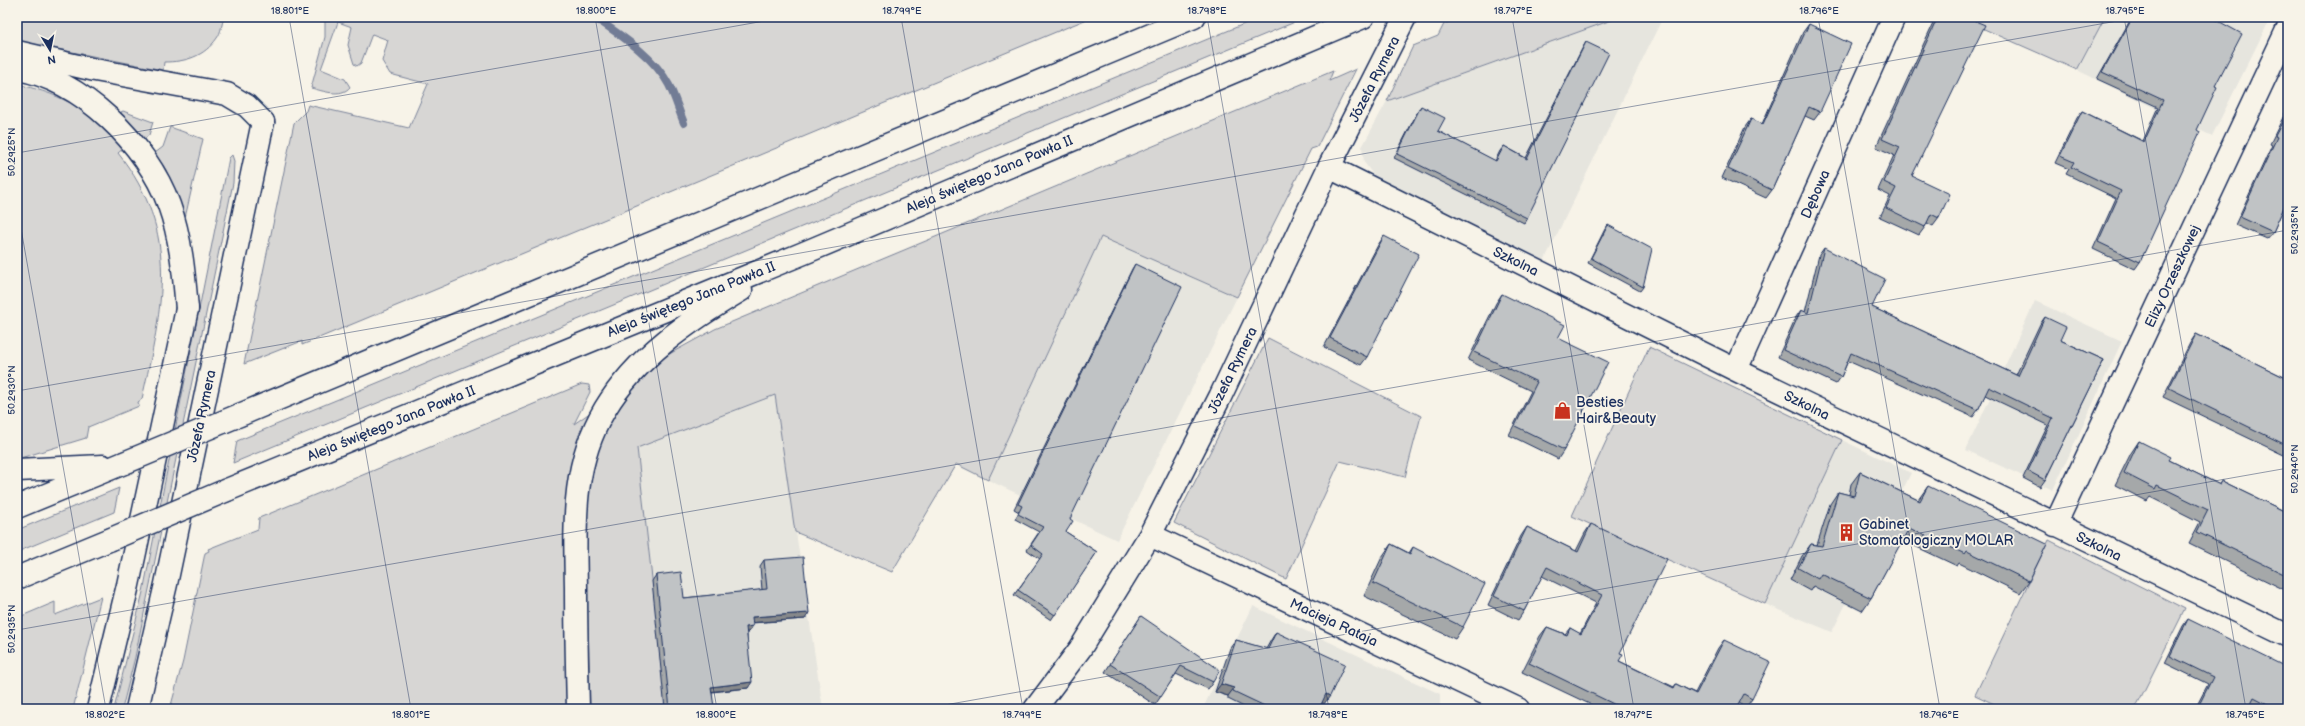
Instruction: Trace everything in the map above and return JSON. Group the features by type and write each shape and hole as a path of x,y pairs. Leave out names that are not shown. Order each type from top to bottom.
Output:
{"street":[{"path":"17,507 1194,17"},
{"name":"Józefa Rymera","path":"1035,709 1080,649 1150,535 1220,397 1329,167 1405,17"},
{"name":"Dębowa","path":"1736,370 1894,17"},
{"name":"Aleja świętego Jana Pawła II","path":"17,578 804,253 1361,18"},
{"name":"Elizy Orzeszkowej","path":"2055,525 2288,28"},
{"name":"Józefa Rymera","path":"17,52 95,70 228,94 247,106 263,122 166,584 137,709"},
{"path":"17,69 56,80 95,106 135,145 151,166 169,204 182,252 187,309 130,578 98,709"},
{"name":"Szkolna","path":"1329,167 1736,370 2288,636"},
{"path":"578,709 575,506 579,478 590,440 605,408 627,379 651,353 681,329 722,301 804,253"},
{"path":"17,470 120,464"},
{"name":"Macieja Rataja","path":"1150,535 1518,709"}],"shaded area":[{"path":"17,17 224,17 218,36 206,50 187,59 164,62 163,70 17,41"},
{"path":"325,17 1092,17 302,345 302,341 244,364 294,123 306,111 308,105 409,128 428,84 390,74 382,61 388,40 372,34 361,63 357,66 354,64 348,45 352,27 338,22 321,69 345,79 350,87 337,93 311,88 325,37"},
{"path":"1261,17 1307,17 233,463 237,441"},
{"path":"1461,17 1620,17 1387,101 1413,46 1438,36 1444,24"},
{"path":"1620,17 1663,17 1544,261 1376,179 1364,162 1362,147 1387,101"},
{"path":"1957,17 2105,17 2077,70"},
{"path":"2105,17 2271,17 2212,136 2077,70"},
{"path":"1356,69 1317,147 1311,149 1237,297 1101,237 988,480 956,464 892,572 795,532 775,395 637,448 667,709 590,709 586,526 588,490 596,451 611,418 631,388 662,358 715,329 1333,71 1329,81"},
{"path":"17,84 50,94 76,106 100,124 125,147 118,153 138,183 152,213 159,242 162,272 156,333 142,399 138,402 139,406 88,427 86,438 17,459"},
{"path":"123,111 153,122 149,135 144,139 122,115 121,112"},
{"path":"170,127 203,139 185,218 166,170 155,153 163,147"},
{"path":"232,155 234,161 233,183 135,657 122,709 114,709 143,592 229,158"},
{"path":"1101,236 1237,297 1117,540 988,480"},
{"path":"2035,301 2122,341 2053,490 1966,450"},
{"path":"1268,338 1421,416 1405,477 1340,461 1286,579 1174,523"},
{"path":"1649,347 1842,440 1765,604 1572,516"},
{"path":"582,384 589,385 590,392 574,424 591,412 574,456 566,508 569,709 170,709 183,661 205,553 209,551 208,549 258,529 259,518"},
{"path":"775,395 823,709 667,709 637,448"},
{"path":"1842,440 1911,473 1832,632 1765,604"},
{"path":"119,488 114,512 17,552 17,530"},
{"path":"2049,540 2185,609 2135,709 2005,709 1975,695"},
{"path":"101,597 73,709 17,709 17,618 55,602 55,615"},
{"path":"1253,606 1440,694 1440,709 1204,709 1204,706"}],"building":[{"path":"1938,17 1966,17 1985,25 1912,176 1950,194 1939,218 1931,214 1925,227 1886,208 1896,188 1884,182 1900,147 1882,139"},
{"path":"2133,17 2211,17 2242,34 2215,86 2217,87 2197,130 2200,132 2140,262 2098,242 2121,191 2071,167 2074,162 2060,156 2082,111 2144,142 2163,100 2102,72"},
{"path":"1809,24 1851,44 1820,112 1809,107 1772,190 1728,169 1751,119 1763,124"},
{"path":"1586,42 1609,53 1527,218 1397,154 1421,106 1445,118 1438,131 1496,161 1504,146 1527,159"},
{"path":"2288,111 2288,198 2273,232 2240,217 2277,137 2275,136"},
{"path":"1608,225 1652,249 1643,287 1591,258"},
{"path":"1384,236 1419,254 1367,357 1330,338"},
{"path":"1824,248 1885,279 1872,307 2018,376 2045,317 2066,327 2060,340 2104,360 2045,480 2028,471 2053,418 1989,387 1978,410 1851,353 1841,377 1783,350 1801,310 1808,313"},
{"path":"1135,264 1182,287 1070,519 1073,521 1066,532 1097,552 1055,615 1018,590 1043,554 1031,545 1043,527 1018,514 1022,506 1018,504"},
{"path":"1502,294 1565,325 1558,338 1608,362 1564,450 1515,426 1537,382 1474,352"},
{"path":"2196,334 2288,379 2288,446 2169,388"},
{"path":"2139,441 2171,457 2169,460 2220,485 2222,481 2288,513 2288,576 2197,532 2208,510 2157,485 2155,489 2124,473"},
{"path":"1860,472 1920,501 1928,486 2047,544 2029,581 1967,551 1965,554 1909,528 1871,598 1821,574 1818,579 1798,568 1811,544 1822,546 1838,492 1854,496"},
{"path":"1591,524 1667,559 1620,653 1623,654 1619,661 1674,688 1676,684 1696,694 1724,640 1770,662 1752,699 1744,694 1736,709 1624,709 1529,663 1547,627 1567,635 1570,628 1581,634 1602,595 1547,567 1524,611 1494,596 1527,527 1578,552"},
{"path":"1391,544 1410,554 1413,547 1485,584 1463,627 1373,583"},
{"path":"803,557 809,613 752,617 753,626 746,627 752,682 711,687 714,707 670,709 656,575 681,572 684,598 767,589 764,560"},
{"path":"1141,616 1220,670 1213,682 1181,666 1161,697 1110,664"},
{"path":"2188,619 2288,668 2288,709 2277,709 2254,697 2248,709 2197,709 2213,677 2170,656"},
{"path":"1276,632 1345,664 1330,696 1326,694 1319,709 1271,709 1233,691 1234,688 1221,684 1236,640 1268,649"}],"waterway":[{"path":"594,17 646,55 663,74 673,94 684,123"}],"place":[{"name":"Besties Hair&Beauty","path":"1563,410"},
{"name":"Gabinet Stomatologiczny MOLAR","path":"1846,532"}]}
